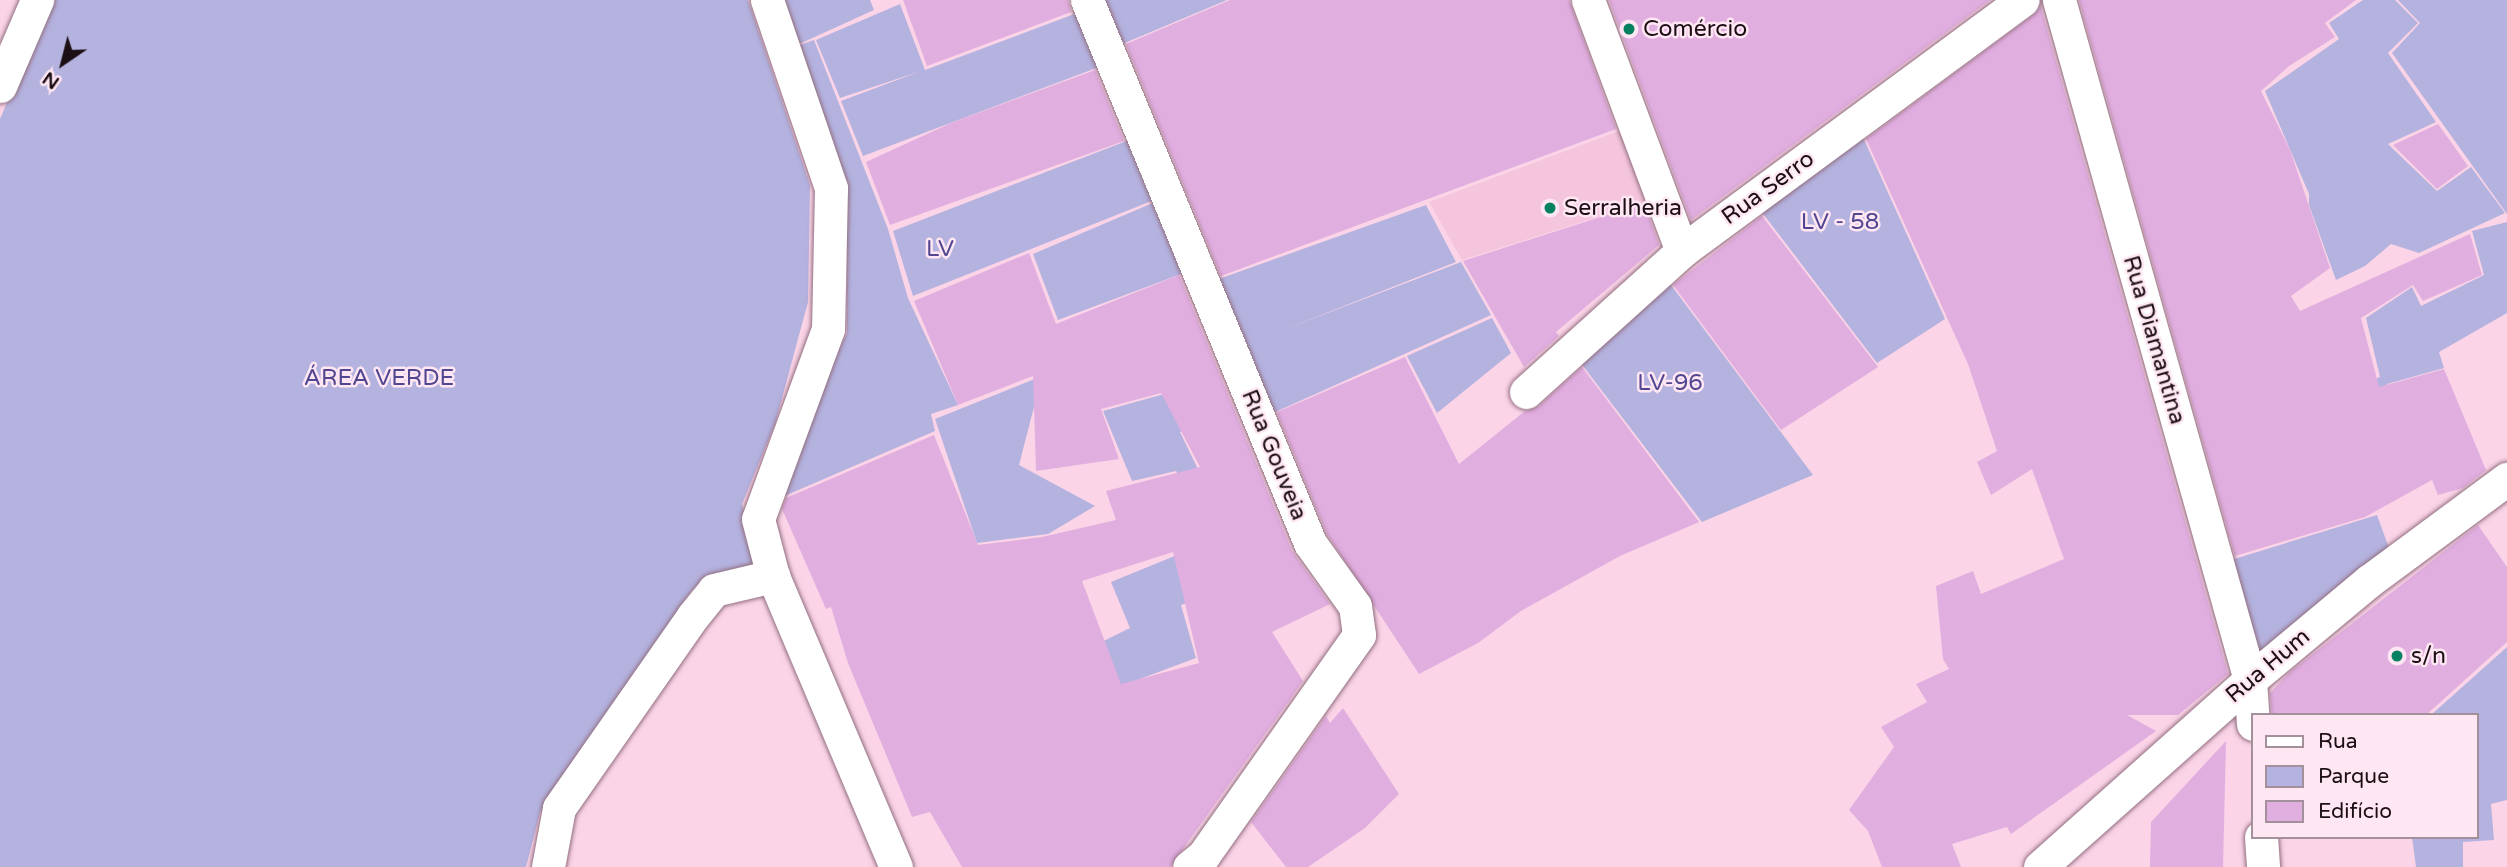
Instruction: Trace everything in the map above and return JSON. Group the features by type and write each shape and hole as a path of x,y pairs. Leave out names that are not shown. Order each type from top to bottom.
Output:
{"street":[{"path":"0,86 37,0"},
{"path":"767,0 831,188 828,329 770,477 758,519 773,576 896,867"},
{"name":"Rua Gouveia","path":"1087,0 1310,543 1355,606 1359,635 1204,855 1189,867"},
{"path":"1588,0 1682,251"},
{"name":"Rua Serro","path":"1526,392 1682,251 2022,0"},
{"name":"Rua Diamantina","path":"2059,0 2250,680 2252,713"},
{"name":"Rua Hum","path":"2040,867 2250,680 2369,581 2507,479"},
{"path":"548,867 559,808 693,615 714,590 773,576"},
{"path":"2261,839 2263,867"}],"shaded area":[{"path":"1622,130 1648,201 1462,260 1429,202"}],"green space":[{"name":"ÁREA VERDE","path":"51,0 748,0 810,185 808,302 775,424 742,504 758,565 692,590 540,813 526,867 0,867 0,119"},
{"path":"782,0 870,0 874,10 797,45"},
{"path":"1101,0 1227,0 1120,45"},
{"path":"2363,0 2395,0 2418,23 2388,53 2436,122 2388,144 2437,191 2471,167 2505,213 2419,253 2391,244 2365,266 2336,280 2309,205 2309,194 2265,91 2339,39 2329,23"},
{"path":"2398,0 2507,0 2507,214 2392,53 2420,23"},
{"path":"900,4 925,70 1077,13 1099,67 863,156 841,101 921,71 840,98 816,40"},
{"path":"814,40 888,229 908,298 958,405 931,414 935,431 766,504 847,333 847,193 800,45"},
{"name":"LV - 58","path":"1862,135 1945,319 1877,363 1761,211"},
{"name":"LV","path":"1129,140 1154,200 913,296 893,231"},
{"path":"1155,202 1184,273 1058,320 1033,254"},
{"path":"1426,205 1456,262 1283,330 1461,262 1491,315 1271,414 1216,280"},
{"path":"2507,222 2507,313 2439,352 2444,368 2387,384 2393,402 2331,397 2380,377 2366,318 2412,287 2421,306 2484,275 2472,231"},
{"name":"LV-96","path":"1668,281 1813,475 1702,522 1580,362"},
{"path":"1492,318 1511,353 1437,413 1407,356"},
{"path":"1042,376 1019,465 1095,506 1048,534 977,543 935,419"},
{"path":"1175,391 1191,428 1180,432 1211,496 1193,504 1176,471 1132,481 1103,411"},
{"path":"2377,515 2389,548 2258,656 2231,560"},
{"path":"1199,546 1222,590 1181,605 1196,658 1062,708 1055,665 1130,628 1111,582"},
{"path":"2507,647 2507,800 2491,804 2494,840 2463,842 2463,867 2416,867 2412,839 2479,839 2479,713 2433,713"}],"building":[{"path":"903,0 1068,0 1071,12 927,66"},
{"path":"1230,0 1569,0 1616,129 1221,276 1126,44"},
{"path":"1609,0 1990,0 1691,220"},
{"path":"2079,0 2356,0 2325,23 2335,37 2289,66 2261,91 2290,150 2330,268 2291,296 2300,311 2470,234 2482,275 2423,301 2413,285 2361,318 2379,387 2444,369 2486,470 2463,488 2438,495 2432,480 2365,517 2235,556"},
{"path":"2040,4 2228,674 2178,715 2127,715 2156,731 2011,834 2007,827 1952,844 1961,867 1882,867 1868,831 1849,810 1894,747 1881,727 1927,702 1916,684 1949,669 1943,659 1936,586 1973,571 1981,594 2064,559 2032,469 1991,495 1977,462 1997,451 1968,364 1866,139 2033,15"},
{"path":"1095,70 1124,141 890,225 866,162 951,123"},
{"path":"2438,124 2468,166 2437,189 2393,145"},
{"path":"1644,203 1659,245 1556,332 1559,336 1524,367 1463,261"},
{"path":"1762,216 1878,367 1781,430 1673,285"},
{"path":"1029,253 1056,324 1179,275 1292,551 1330,604 1272,632 1303,681 1170,867 962,867 930,812 912,817 848,663 831,607 826,609 782,509 786,498 934,435 978,545 1042,537 1116,520 1106,491 1200,467 1161,393 1101,409 1119,459 1036,471 1033,376 958,405 914,301","holes":["1173,552 1199,663 1121,684 1082,581"]},
{"path":"1405,357 1459,464 1525,411 1539,406 1582,367 1699,522 1620,556 1521,611 1478,643 1419,674 1327,534 1277,412"},
{"path":"2478,525 2507,567 2507,642 2428,713 2272,713 2270,693 2290,672"},
{"path":"1343,708 1399,794 1365,828 1308,867 1286,867 1251,822 1326,716 1330,723"},
{"path":"2226,741 2223,867 2150,867 2151,822"}],"place":[{"name":"Comércio","path":"1629,29"},
{"name":"Serralheria","path":"1550,208"},
{"name":"s/n","path":"2397,656"}]}
